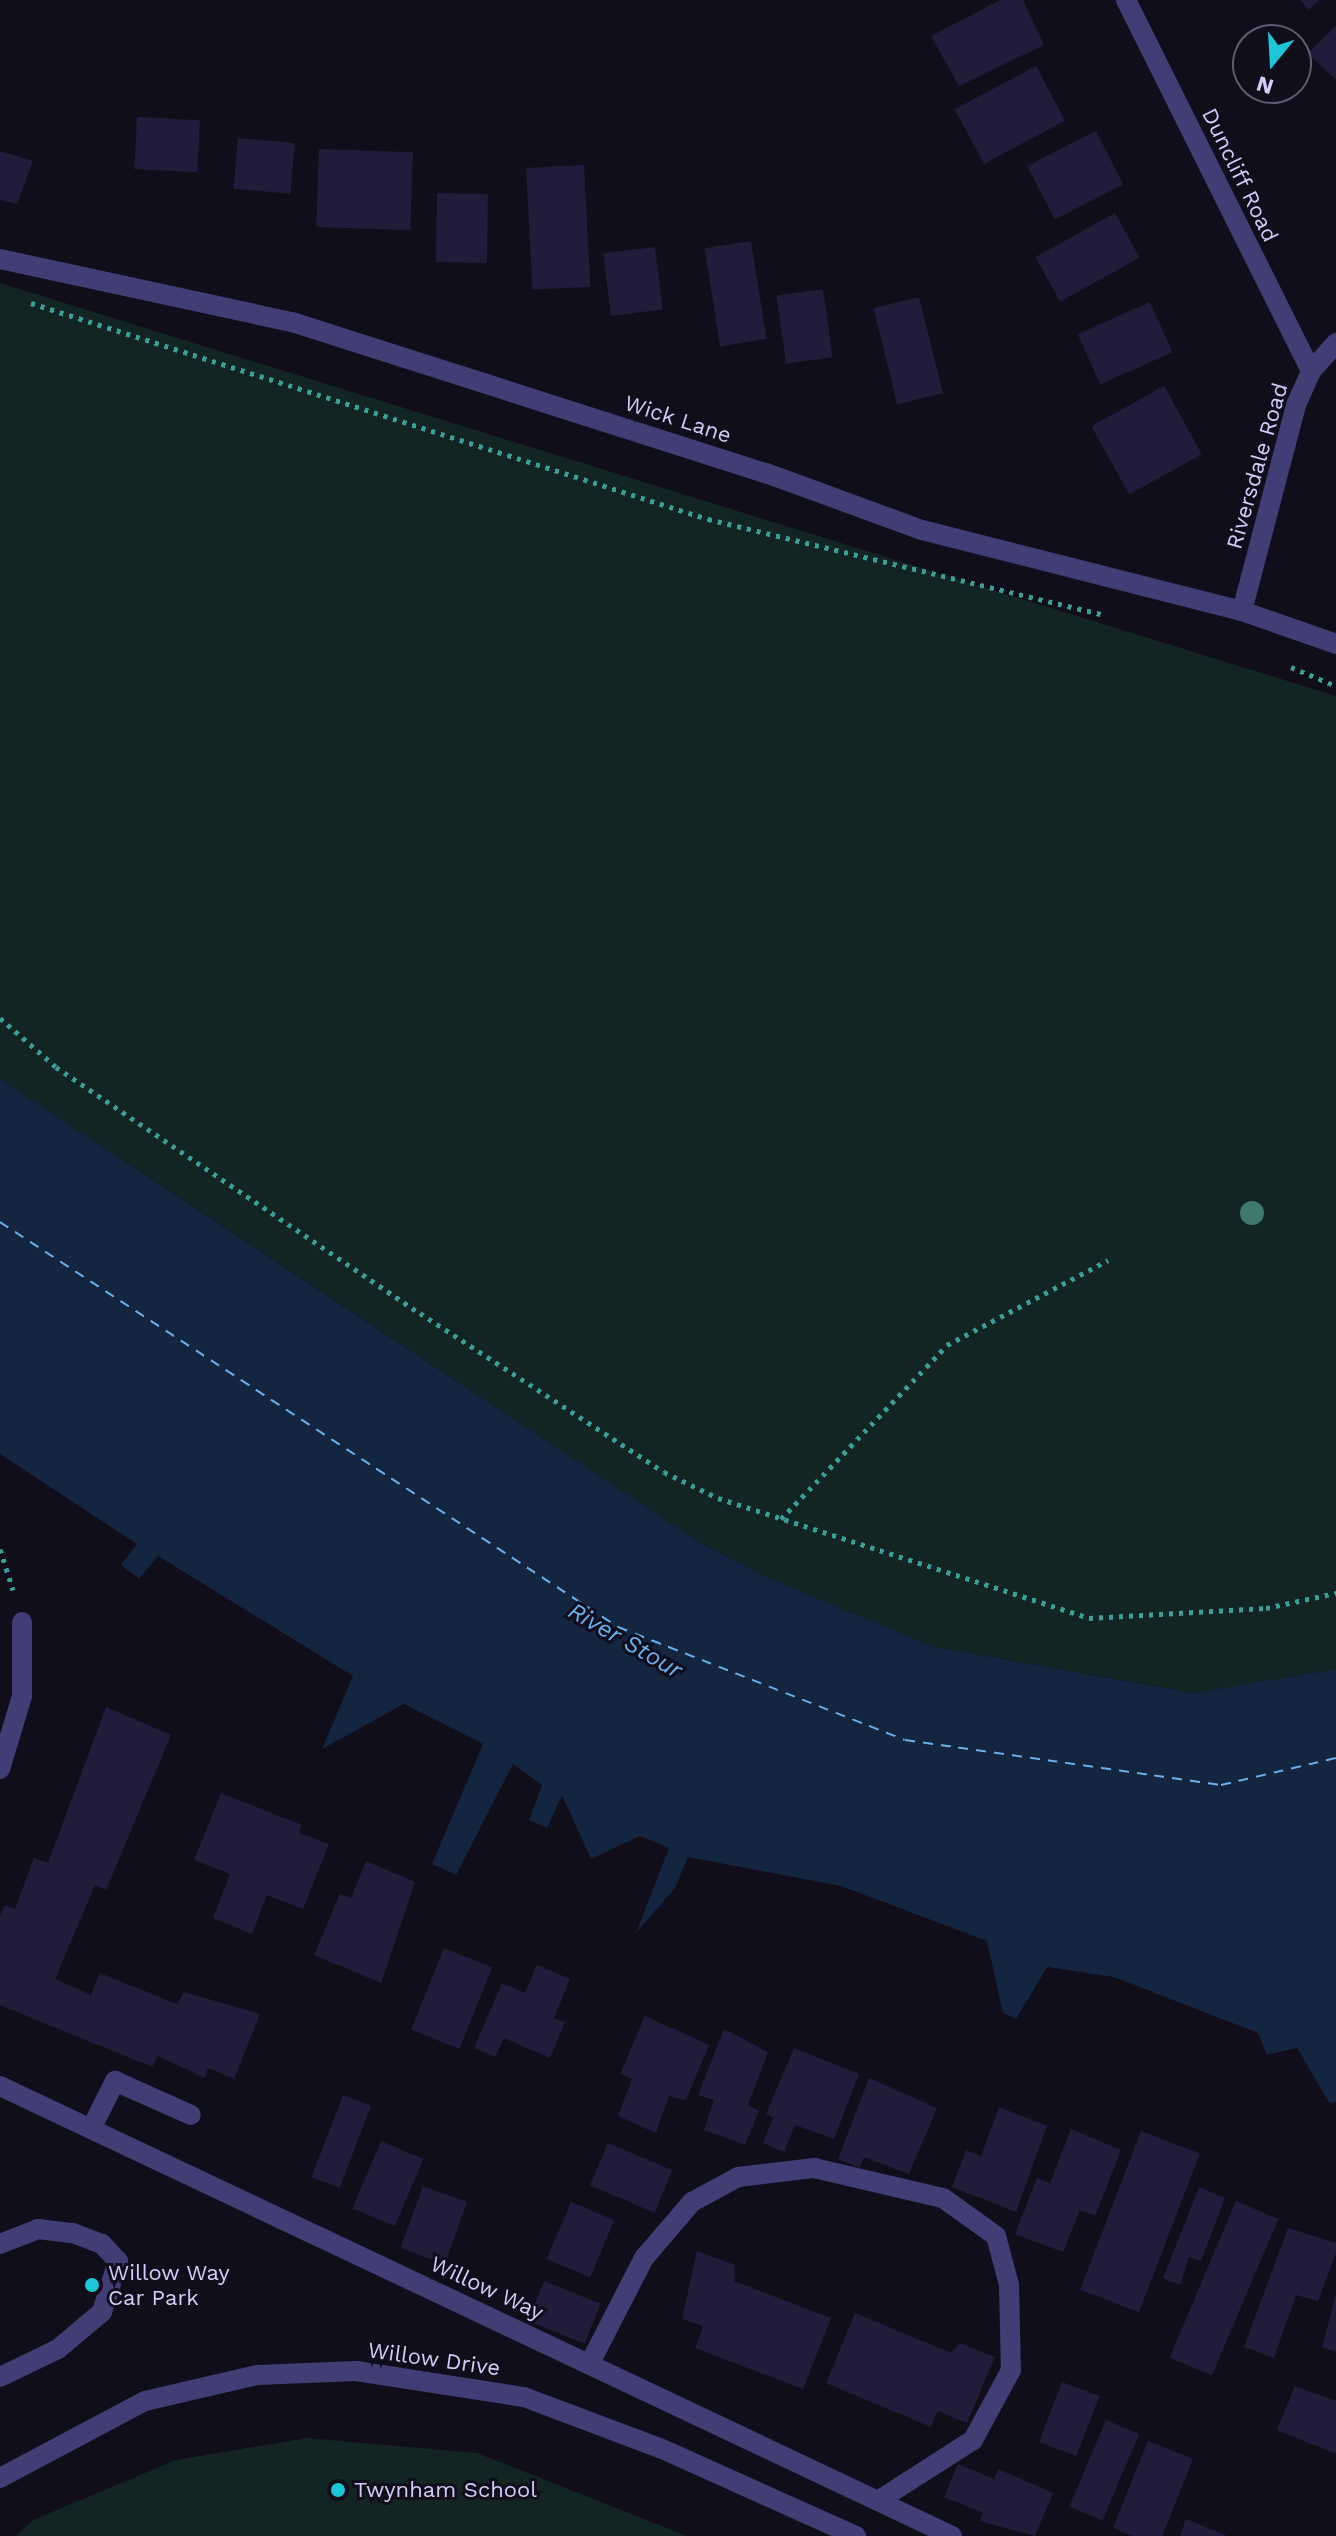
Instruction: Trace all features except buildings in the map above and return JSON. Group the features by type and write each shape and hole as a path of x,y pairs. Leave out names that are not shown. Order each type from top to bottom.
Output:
{"street":[{"name":"Duncliff Road","path":"1126,0 1311,371"},
{"name":"Wick Lane","path":"0,259 292,322 766,473 922,530 1242,611 1336,644"},
{"name":"Riversdale Road","path":"1242,611 1311,371 1336,343"},
{"path":"0,1769 22,1696 22,1622"},
{"path":"91,2129 115,2081 191,2115"},
{"name":"Willow Way","path":"0,2086 952,2536"},
{"path":"590,2363 644,2258 692,2202 738,2177 814,2168 943,2198 996,2236 1009,2285 1011,2370 973,2440 879,2500"},
{"path":"0,2244 38,2229 73,2233 102,2244 118,2261 102,2312 58,2349 0,2377"},
{"name":"Willow Drive","path":"0,2478 145,2401 257,2375 356,2371 524,2397 660,2448 856,2536"}],"path":[{"path":"15,298 708,519 1118,617"},
{"path":"1279,663 1336,686"},
{"path":"0,1018 56,1067 664,1472 781,1519 1089,1618 1266,1608 1336,1593"},
{"path":"781,1519 947,1345 1108,1260"},
{"path":"0,1549 22,1622"}],"shaded area":[{"path":"0,283 1336,696 1336,1669 1195,1693 934,1647 764,1576 702,1544 0,1079"},
{"name":"Twynham School","path":"307,2438 477,2453 687,2536 16,2536 33,2520 176,2460"}],"water":[{"name":"River Stour","path":"0,1079 702,1544 764,1576 934,1647 1194,1693 1336,1669 1336,2102 1330,2104 1297,2048 1267,2055 1258,2033 1114,1977 1047,1967 1016,2019 1003,2013 987,1941 841,1886 688,1857 675,1888 636,1933 669,1848 640,1836 591,1859 562,1795 547,1828 529,1820 542,1785 513,1764 456,1875 432,1864 483,1744 404,1704 322,1749 353,1676 158,1556 139,1579 121,1565 137,1544 0,1454"}],"ferry route":[{"path":"0,1222 618,1627 905,1740 1221,1785 1336,1758"}],"place":[{"name":"Willow Way Car Park","path":"92,2285"},
{"name":"Twynham School","path":"338,2490"}]}
